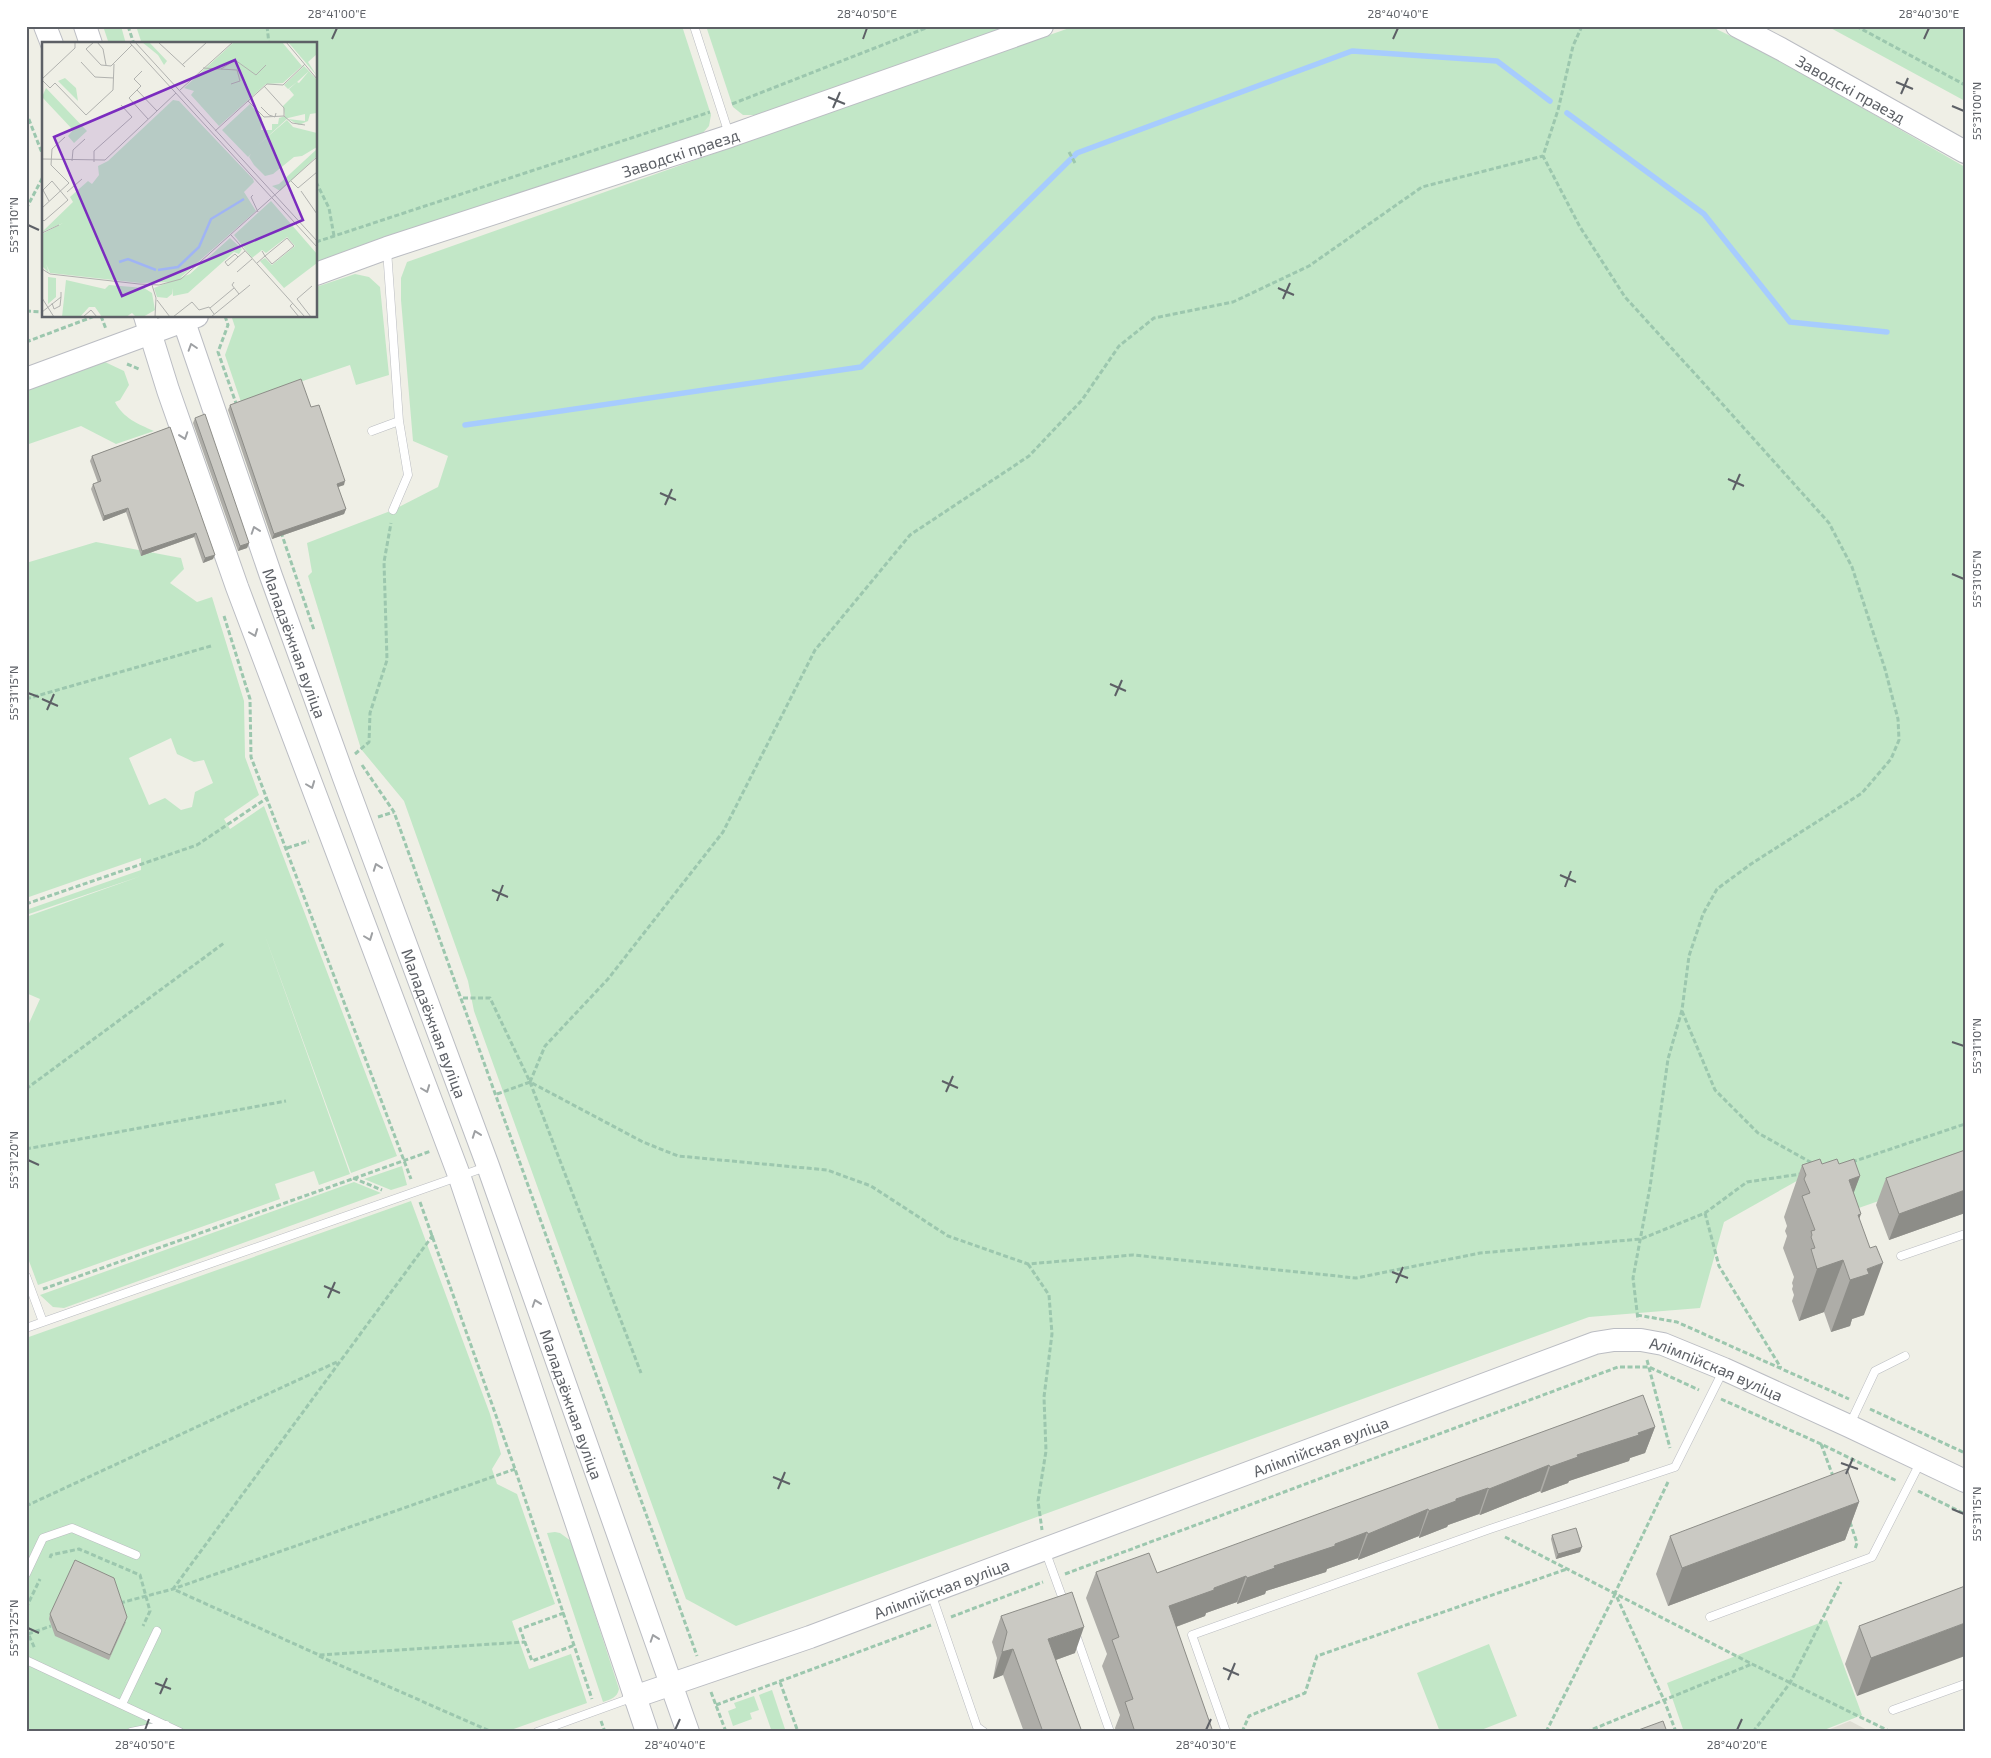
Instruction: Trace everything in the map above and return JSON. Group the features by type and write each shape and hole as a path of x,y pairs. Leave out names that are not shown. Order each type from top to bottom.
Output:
{"main road":[{"path":"46,26 51,42"},
{"path":"85,26 90,42"},
{"name":"Заводскі праезд","path":"318,273 387,248 730,136 1042,26"},
{"name":"Заводскі праезд","path":"1737,26 1965,152"},
{"path":"26,379 148,325 187,318"},
{"name":"Маладзёжная вуліца","path":"187,318 202,378 271,576 350,796 488,1166 688,1732"},
{"name":"Маладзёжная вуліца","path":"148,325 168,390 237,588 459,1175 647,1732"},
{"name":"Алімпійская вуліца","path":"634,1697 810,1637 1595,1343 1614,1340 1640,1340 1663,1344 1724,1369 1965,1481"}],"lane":[{"path":"694,26 730,136"},
{"path":"387,248 399,421 408,475 393,510"},
{"path":"372,431 399,421"},
{"path":"26,1328 415,1190 488,1166"},
{"path":"1902,1256 1965,1234"},
{"path":"26,1276 43,1322"},
{"path":"1849,1426 1874,1371 1905,1356"},
{"path":"1226,1732 1192,1636 1490,1529 1675,1467 1724,1369"},
{"path":"1710,1617 1872,1557 1921,1460"},
{"path":"26,1574 43,1538 72,1528 136,1555"},
{"path":"1044,1548 1070,1616"},
{"path":"930,1591 977,1727 984,1732"},
{"path":"1073,1625 1110,1732"},
{"path":"122,1704 157,1630"},
{"path":"26,1660 180,1732"},
{"path":"1893,1710 1965,1684"},
{"path":"537,1732 634,1697"},
{"path":"130,1732 166,1725"}],"path":[{"path":"128,26 133,42"},
{"path":"267,26 268,42"},
{"path":"318,241 721,108 931,26"},
{"path":"1546,1732 1675,1467 1649,1367 1640,1340 1634,1278 1668,1059 1682,1010 1689,956 1703,914 1717,889 1751,864 1862,793 1891,759 1899,740 1898,719 1885,669 1852,567 1829,523 1731,412 1625,297 1580,227 1543,156 1558,110 1573,46 1582,26"},
{"path":"1856,26 1965,85"},
{"path":"26,112 42,153"},
{"path":"1069,152 1075,163"},
{"path":"497,1094 530,1082 545,1046 608,979 723,832 814,650 910,535 1029,456 1082,400 1119,346 1154,318 1233,302 1309,266 1422,187 1543,156"},
{"path":"26,209 42,180"},
{"path":"318,186 329,208 334,236"},
{"path":"26,311 42,312"},
{"path":"26,342 90,318"},
{"path":"226,318 228,325 218,352 238,408"},
{"path":"354,754 370,742 370,713 387,660 384,562 393,510"},
{"path":"281,530 315,633"},
{"path":"224,614 250,699 252,757 433,1235 605,1732"},
{"path":"26,699 211,646"},
{"path":"351,745 354,754 394,812 463,998 703,1673 726,1732"},
{"path":"26,904 196,845 267,798"},
{"path":"373,819 394,812"},
{"path":"287,848 309,841"},
{"path":"26,1089 224,943"},
{"path":"463,998 490,998 530,1082 641,1373"},
{"path":"1682,1010 1715,1090 1758,1133 1818,1166"},
{"path":"530,1082 643,1142 678,1156 827,1170 870,1186 948,1236 1028,1264 1133,1255 1356,1278 1480,1253 1640,1239 1705,1213 1747,1182 1806,1174"},
{"path":"26,1149 286,1101"},
{"path":"1845,1165 1965,1124"},
{"path":"32,1292 403,1160 448,1146"},
{"path":"352,1178 398,1196"},
{"path":"1705,1213 1719,1266 1782,1369"},
{"path":"173,1589 433,1235"},
{"path":"1028,1264 1049,1295 1052,1334 1044,1397 1046,1451 1038,1501 1044,1548"},
{"path":"1637,1315 1678,1322 1965,1453"},
{"path":"26,1506 340,1361"},
{"path":"716,1705 1618,1367 1649,1367 1821,1444 1965,1514"},
{"path":"120,1604 173,1589 515,1469"},
{"path":"1490,1529 1752,1664 1890,1732"},
{"path":"47,1564 51,1555 79,1549 140,1576 150,1611 142,1629"},
{"path":"1242,1732 1250,1716 1305,1693 1317,1656 1567,1569"},
{"path":"26,1608 43,1573"},
{"path":"173,1589 492,1732"},
{"path":"1615,1593 1664,1700 1676,1732"},
{"path":"564,1613 520,1628 532,1661 575,1645"},
{"path":"27,1634 51,1626"},
{"path":"26,1629 35,1649 43,1653"},
{"path":"319,1655 525,1642"},
{"path":"1586,1732 1752,1664"},
{"path":"780,1682 798,1732"}],"shaded area":[{"path":"1850,1721 1871,1732 1823,1732"}],"green space":[{"path":"103,26 121,26 125,42 108,42"},
{"path":"136,26 682,26 711,115 709,126 701,135 318,264 318,42 141,42"},
{"path":"706,26 1009,26 756,115 743,115 733,107"},
{"path":"1075,26 1710,26 1774,57 1965,167 1965,1171 1850,1211 1827,1164 1724,1222 1700,1308 1589,1317 736,1626 686,1599 474,1011 468,981 404,801 361,749 308,576 312,572 307,543 393,510 438,487 448,456 413,441 401,300 401,278 407,262"},
{"path":"1827,26 1965,26 1965,101"},
{"path":"355,274 369,277 380,287 389,375 356,385 350,365 241,402 225,355 235,327 232,318 318,318 318,286"},
{"path":"105,362 124,371 129,385 120,400 115,402 118,408 132,420 154,431 116,444 81,426 26,445 26,390"},
{"path":"96,542 181,558 184,569 170,583 197,602 212,597 244,701 245,757 259,795 224,819 230,829 264,806 397,1156 351,1173 264,933 350,1174 319,1185 314,1171 275,1184 280,1199 38,1285 26,1253 26,1030 40,999 26,993 26,917 141,876 26,915 26,910 141,870 141,858 26,898 26,563","holes":["171,738 177,754 194,762 204,760 213,783 195,792 192,807 181,810 165,798 149,805 129,758"]},
{"path":"402,1166 407,1185 391,1190 364,1179"},
{"path":"354,1182 381,1193 64,1308 53,1307 40,1295"},
{"path":"411,1201 490,1414 501,1454 492,1469 497,1484 517,1494 555,1604 512,1621 529,1669 571,1654 587,1703 505,1732 26,1732 26,1338"},
{"path":"547,1533 560,1533 571,1541 619,1689 615,1696 603,1702"},
{"path":"1827,1620 1862,1715 1819,1732 1684,1732 1667,1683"},
{"path":"1489,1644 1517,1716 1476,1732 1440,1732 1417,1673"},
{"path":"772,1690 786,1732 772,1732 759,1695"},
{"path":"754,1696 759,1710 750,1713 752,1719 733,1726 728,1711 736,1708 734,1703"}],"building":[{"path":"301,379 311,407 319,405 345,481 337,484 346,509 274,534 230,405"},
{"path":"205,414 249,543 240,546 195,418"},
{"path":"170,427 215,555 205,558 196,533 142,551 128,508 104,516 93,484 101,481 92,456"},
{"path":"1965,1150 1965,1190 1899,1214 1886,1178"},
{"path":"1820,1159 1822,1164 1837,1159 1839,1164 1854,1159 1860,1176 1849,1180 1861,1214 1858,1215 1870,1248 1876,1246 1883,1263 1867,1269 1869,1274 1850,1280 1843,1260 1817,1269 1811,1249 1815,1248 1811,1231 1815,1230 1802,1196 1810,1193 1804,1179 1806,1175 1802,1165"},
{"path":"1643,1395 1655,1427 1638,1433 1639,1435 1577,1455 1578,1457 1550,1467 1549,1465 1489,1489 1456,1499 1456,1501 1429,1511 1428,1509 1368,1534 1367,1532 1335,1544 1335,1546 1274,1566 1275,1568 1247,1578 1246,1576 1169,1606 1213,1732 1135,1732 1125,1702 1133,1699 1112,1640 1119,1637 1096,1572 1149,1553 1157,1573"},
{"path":"1847,1469 1859,1502 1682,1568 1670,1536"},
{"path":"1576,1528 1582,1547 1558,1554 1552,1535"},
{"path":"75,1560 114,1578 127,1617 110,1655 57,1631 50,1614"},
{"path":"1965,1586 1965,1623 1871,1658 1859,1626"},
{"path":"1072,1592 1084,1627 1048,1639 1082,1732 1043,1732 1013,1649 1002,1652 1007,1632 1001,1616"},
{"path":"1663,1721 1667,1732 1633,1732"}],"waterway":[{"path":"465,425 861,367 1077,153 1352,51 1497,61 1550,101"},
{"path":"1567,113 1704,214 1790,322 1887,332"}]}
